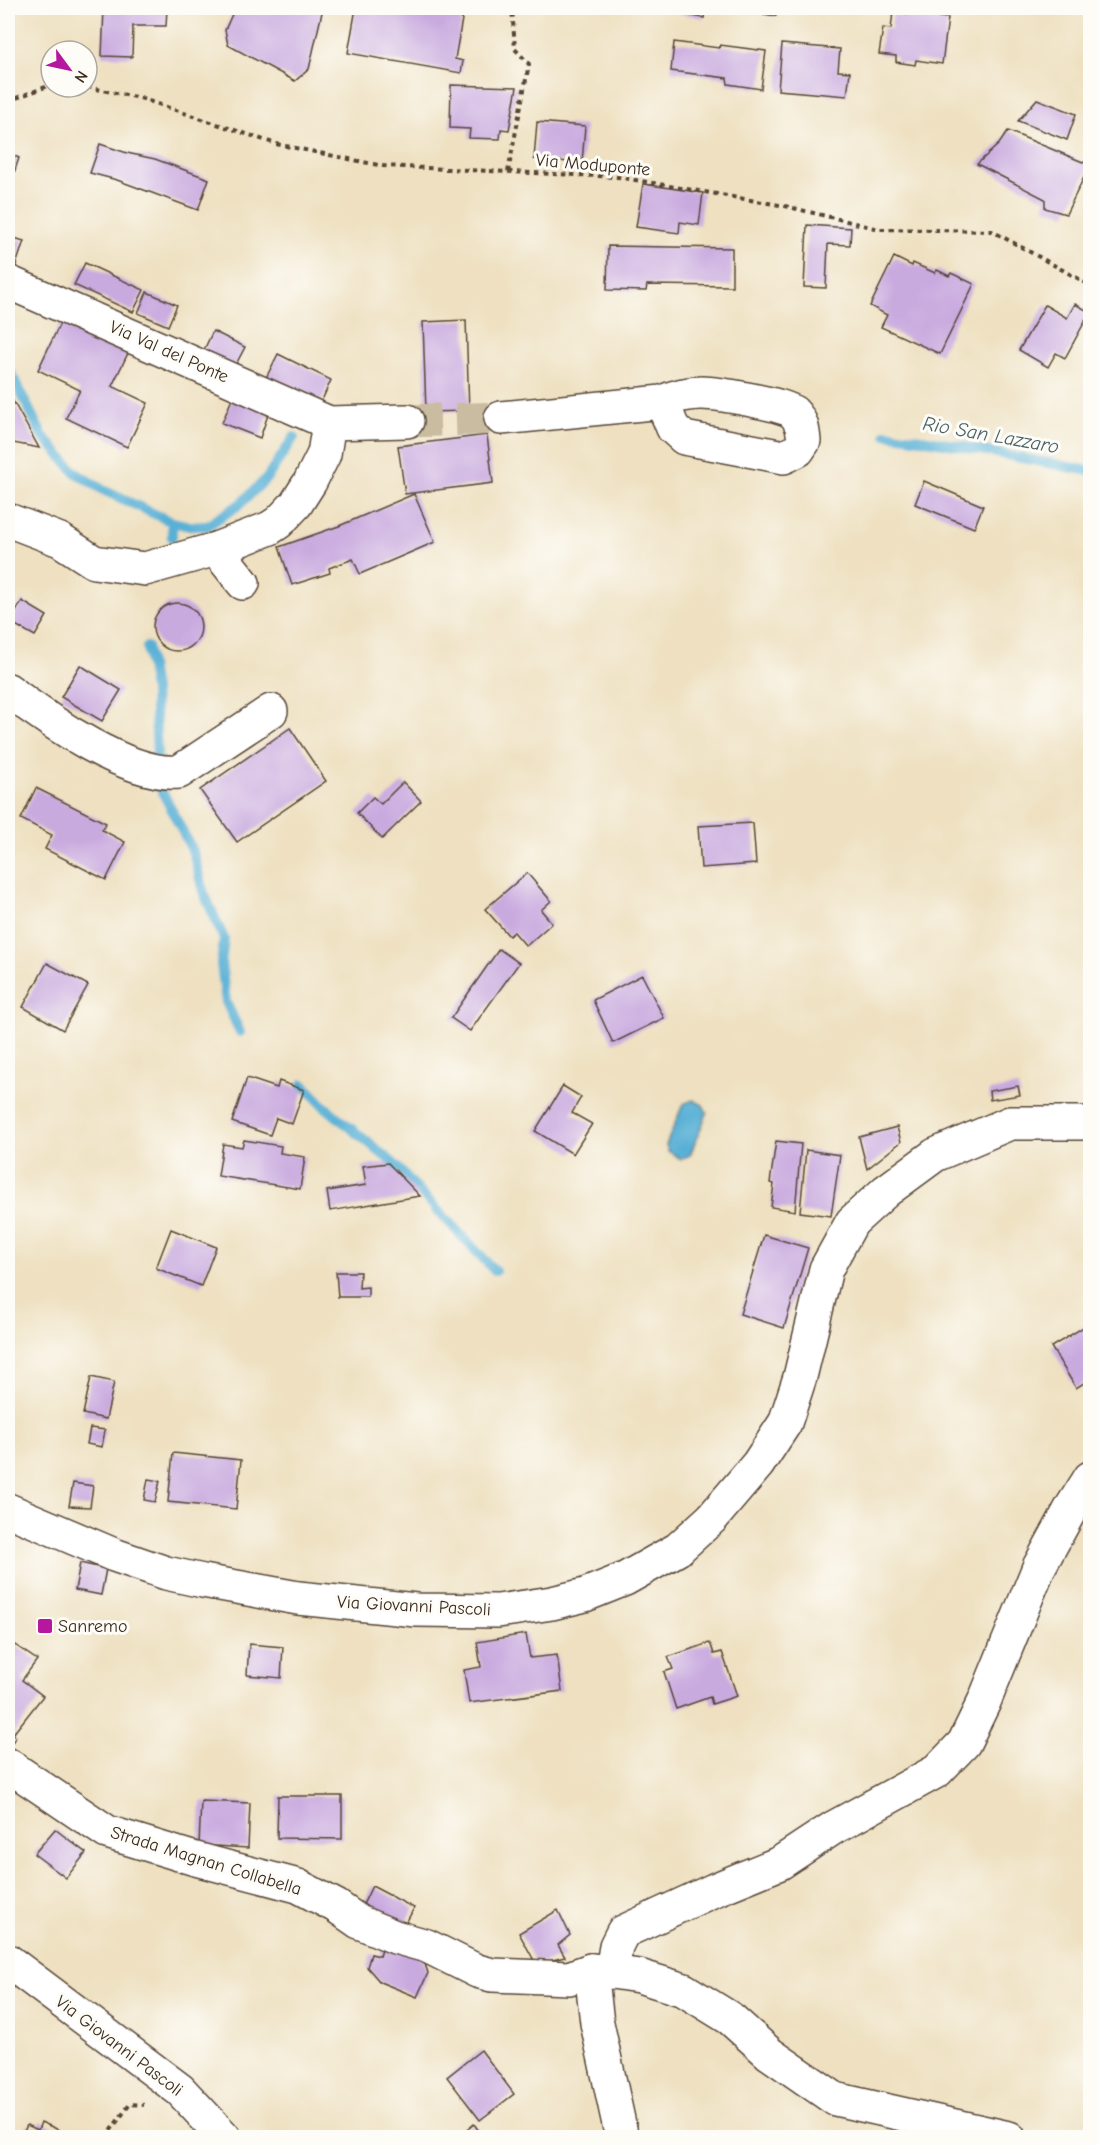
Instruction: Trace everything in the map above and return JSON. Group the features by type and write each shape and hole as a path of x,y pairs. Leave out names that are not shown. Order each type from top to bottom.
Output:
{"street":[{"name":"Via Val del Ponte","path":"8,282 329,423"},
{"path":"501,418 662,402"},
{"path":"8,520 60,540 94,562 145,569 216,549 270,528 279,522 296,504 324,454 329,423 407,421"},
{"path":"216,549 243,583"},
{"path":"8,690 44,717 123,761 169,773 179,772 271,711"},
{"name":"Via Giovanni Pascoli","path":"8,1510 114,1555 166,1573 298,1598 416,1610 498,1611 585,1596 625,1579 678,1549 712,1518 758,1464 785,1423 800,1377 826,1269 852,1222 886,1191 936,1155 1010,1123 1090,1123"},
{"path":"622,2138 597,2023 602,1971 623,1932 714,1890 780,1863 833,1828 937,1771 964,1743 984,1702 1039,1567 1090,1478"},
{"name":"Strada Magnan Collabella","path":"8,1765 107,1832 192,1858 298,1886 336,1906 359,1922 395,1937 427,1946 477,1971 492,1975 569,1978 602,1971 639,1976 684,1990 730,2019 770,2054 835,2099 1009,2138"},
{"name":"Via Giovanni Pascoli","path":"8,1961 180,2090 225,2138"}],"path":[{"path":"508,172 529,64 515,50 512,8"},
{"path":"8,101 39,89"},
{"name":"Via Moduponte","path":"99,89 140,98 276,144 383,166 618,177 785,206 879,229 992,231 1090,285"},
{"path":"105,2138 130,2104 149,2105"}],"water":[{"path":"693,1100 703,1105 707,1113 690,1155 681,1159 668,1151 666,1145 683,1104"}],"building":[{"path":"104,8 167,8 166,26 133,26 132,57 102,56"},
{"path":"249,8 323,8 309,69 295,81 228,45 225,30 233,12 249,11"},
{"path":"356,8 464,8 455,59 463,61 461,73 348,53"},
{"path":"653,8 705,8 704,18"},
{"path":"719,8 777,8 776,16"},
{"path":"893,12 948,18 942,64 916,60 915,65 896,62 896,56 879,54 883,28 891,29"},
{"path":"674,42 766,51 761,89 728,84 727,78 671,71"},
{"path":"782,44 840,49 838,71 850,72 847,96 778,90"},
{"path":"451,85 517,87 509,130 501,129 500,139 469,138 470,129 450,128"},
{"path":"1037,99 1076,114 1067,140 1018,121"},
{"path":"537,122 585,126 582,163 534,159"},
{"path":"1008,131 1090,165 1066,214 1045,208 1045,199 977,164 999,144"},
{"path":"100,144 155,159 209,179 198,210 117,180 90,173"},
{"path":"8,153 19,158 14,173 8,171"},
{"path":"643,184 703,193 699,225 680,222 679,233 636,227"},
{"path":"807,225 851,228 850,245 828,244 826,288 804,287"},
{"path":"8,236 24,241 14,271 8,269"},
{"path":"608,246 732,248 732,286 647,285 646,291 607,290"},
{"path":"894,257 912,266 913,263 935,273 937,270 949,276 951,273 974,284 940,354 881,327 887,315 870,306"},
{"path":"85,263 144,290 133,312 74,285"},
{"path":"147,292 177,305 168,326 138,313"},
{"path":"1075,304 1090,312 1065,358 1056,353 1048,367 1019,350 1045,305 1067,318"},
{"path":"64,315 131,347 112,386 148,403 127,447 66,418 80,390 38,370"},
{"path":"466,320 469,411 426,412 423,322"},
{"path":"213,331 245,347 234,368 203,352"},
{"path":"278,354 331,380 318,409 264,382"},
{"path":"8,392 39,448 8,442"},
{"path":"234,394 270,409 260,438 222,423"},
{"path":"487,435 493,483 405,494 398,446"},
{"path":"924,481 983,506 974,528 915,504"},
{"path":"414,494 435,542 360,574 353,559 329,568 330,573 292,585 279,547 339,526"},
{"path":"22,601 47,616 35,636 10,622"},
{"path":"172,603 182,603 194,610 201,622 201,632 194,644 182,651 172,651 157,640 153,632 153,622 164,607"},
{"path":"80,665 121,690 102,721 61,697"},
{"path":"290,728 326,781 237,842 200,790"},
{"path":"403,782 421,801 382,839 357,813 373,797 381,804"},
{"path":"36,788 106,823 102,830 125,842 106,880 45,849 52,835 21,819"},
{"path":"753,823 756,864 701,868 698,826"},
{"path":"527,873 551,901 541,910 552,923 526,946 514,932 509,936 485,909"},
{"path":"499,949 519,963 470,1031 451,1018"},
{"path":"47,963 88,985 63,1030 23,1007"},
{"path":"642,975 664,1018 613,1043 593,1000"},
{"path":"247,1078 277,1088 279,1081 304,1090 292,1124 276,1118 270,1135 232,1122"},
{"path":"563,1086 581,1097 572,1113 592,1124 573,1154 535,1131"},
{"path":"1018,1086 1020,1095 990,1100 989,1091"},
{"path":"897,1127 901,1142 867,1169 859,1137"},
{"path":"244,1140 281,1146 280,1153 305,1157 300,1189 218,1176 223,1144 242,1147"},
{"path":"776,1141 801,1144 795,1211 771,1207 774,1184 770,1183"},
{"path":"806,1150 840,1155 831,1216 800,1212"},
{"path":"388,1163 420,1196 330,1211 327,1191 366,1185 363,1166"},
{"path":"171,1229 216,1247 201,1286 156,1268"},
{"path":"764,1235 808,1248 784,1328 740,1314"},
{"path":"336,1272 360,1272 359,1288 368,1287 368,1297 338,1297"},
{"path":"1090,1323 1090,1386 1087,1381 1076,1388 1051,1347"},
{"path":"91,1377 114,1382 106,1419 83,1414"},
{"path":"90,1428 105,1430 102,1447 87,1444"},
{"path":"173,1453 241,1460 236,1509 168,1502"},
{"path":"148,1479 160,1481 155,1502 144,1500"},
{"path":"73,1483 93,1486 90,1507 69,1506"},
{"path":"80,1563 106,1569 101,1595 75,1590"},
{"path":"526,1634 530,1658 557,1655 562,1691 469,1703 464,1670 481,1667 477,1642"},
{"path":"709,1643 714,1654 722,1652 737,1696 712,1704 710,1697 676,1709 664,1672 673,1669 668,1657"},
{"path":"249,1644 283,1647 281,1678 247,1675"},
{"path":"15,1645 37,1660 22,1680 43,1696 13,1734 16,1737 8,1748 8,1655"},
{"path":"278,1796 342,1796 342,1839 277,1838"},
{"path":"201,1801 250,1803 248,1848 199,1845"},
{"path":"55,1829 86,1853 66,1878 34,1854"},
{"path":"372,1886 414,1908 400,1934 359,1913"},
{"path":"558,1910 570,1935 558,1945 565,1957 536,1964 519,1933"},
{"path":"385,1941 420,1949 428,1973 417,1997 380,1982 367,1967 371,1954 380,1956"},
{"path":"481,2050 514,2094 480,2120 447,2077"},
{"path":"41,2122 77,2138 21,2138 27,2125 38,2130"},
{"path":"474,2124 484,2138 457,2138"}],"waterway":[{"name":"Rio San Lazzaro","path":"8,367 42,435 76,473 103,490 172,522 190,526 207,526 240,504 267,478 294,437"},
{"name":"Rio San Lazzaro","path":"886,434 1090,471"},
{"path":"172,522 172,537"},
{"path":"147,647 154,690 157,755"},
{"path":"159,777 161,789 193,852 203,891 224,939 221,964 226,1002 240,1032"},
{"path":"303,1084 324,1106 392,1162 495,1271"}],"tunnel":[{"path":"407,421 501,418"}],"place":[{"name":"Sanremo","path":"45,1626"}]}
